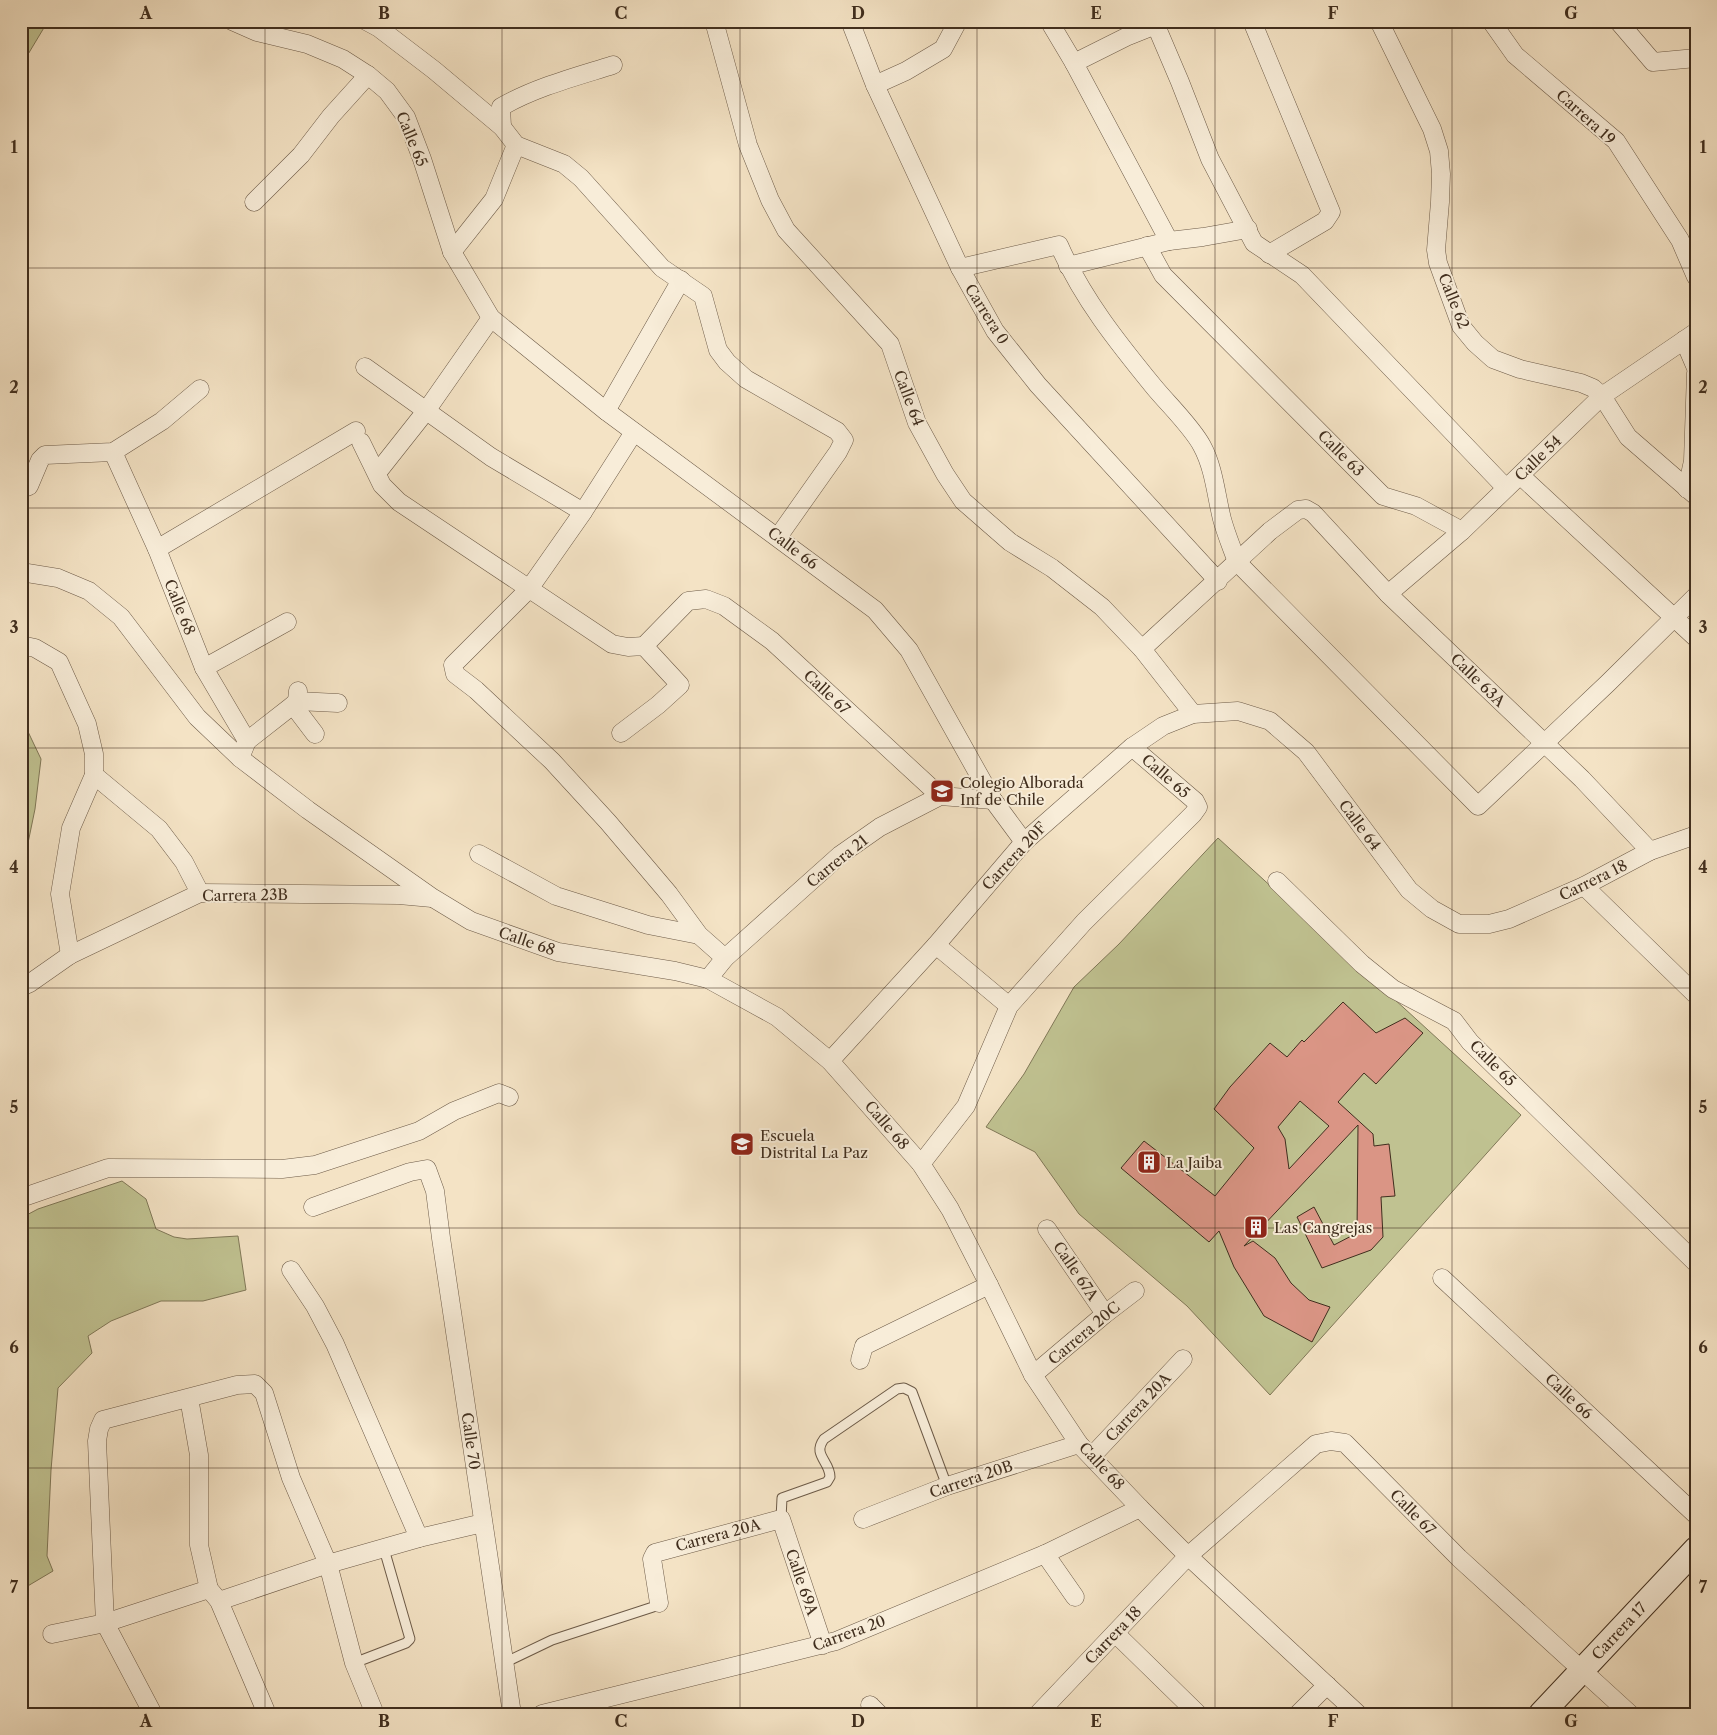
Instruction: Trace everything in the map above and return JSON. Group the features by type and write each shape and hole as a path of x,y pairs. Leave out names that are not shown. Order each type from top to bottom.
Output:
{"main road":[{"name":"Carrera 17","path":"1541,1714 1696,1549"}],"street":[{"name":"Calle 65","path":"232,21 257,32 307,44 343,59 368,75 387,91 406,116 452,252 491,318"},
{"path":"366,21 426,64 502,127 516,145 564,164 581,178 662,268 703,296 718,350 727,362 746,379 837,431 844,440 838,452 778,537"},
{"name":"Calle 64","path":"714,21 748,145 770,200 786,230 890,344 917,423 945,474 963,501 1010,542 1052,568 1102,607 1142,649 1193,714"},
{"name":"Carrera 0","path":"850,21 875,84 960,268 995,331 1038,385 1218,581"},
{"path":"875,84 906,71 942,49 958,21"},
{"path":"1050,21 1169,241"},
{"path":"1252,21 1263,53 1331,212 1325,221 1268,254"},
{"name":"Calle 62","path":"1378,21 1432,129 1439,151 1440,202 1436,250 1438,262 1461,326 1492,359 1520,369 1581,383 1593,388 1602,396 1628,437 1691,492"},
{"name":"Carrera 19","path":"1491,21 1515,55 1616,141 1680,240 1696,277"},
{"path":"1618,21 1653,62 1696,58"},
{"path":"1074,63 1155,23 1210,159 1254,243 1302,275 1506,488"},
{"path":"502,127 501,107 520,96 613,65"},
{"path":"254,202 301,155 331,116 368,75"},
{"path":"452,252 494,199 516,145"},
{"path":"1068,266 1169,241 1248,229"},
{"path":"960,268 1059,245 1068,266 1097,313 1202,446 1217,488 1222,520 1237,562 1478,806 1545,744 1696,596"},
{"name":"Calle 63","path":"1147,246 1163,275 1238,348 1383,496 1416,506 1462,531"},
{"path":"606,412 681,280"},
{"path":"377,473 426,411 491,318"},
{"name":"Calle 66","path":"491,318 606,412 875,610 909,650 993,800 1024,842"},
{"path":"1690,336 1696,368"},
{"name":"Calle 54","path":"1388,594 1462,531 1602,396 1690,336"},
{"path":"365,366 491,457 583,512"},
{"path":"1691,492 1694,461 1696,373"},
{"path":"21,489 30,486 40,460 46,455 113,452 162,421 200,389"},
{"path":"634,432 583,512 529,589 453,665 455,674 476,690 552,761 608,822 700,936 725,958"},
{"path":"157,549 359,436 382,485 399,502 612,644 628,648 644,646 680,685 658,705 621,733"},
{"name":"Calle 68","path":"113,452 157,549 204,668 247,742"},
{"path":"1521,476 1696,638"},
{"name":"Calle 63A","path":"1237,562 1270,531 1298,510 1306,509 1313,513 1388,594 1545,744 1650,851"},
{"path":"1142,649 1237,562"},
{"name":"Calle 68","path":"21,572 58,578 89,591 121,617 197,717 240,758 316,815 433,898 471,921 558,952 708,978 777,1017 830,1061 921,1164 950,1209 1033,1375 1079,1444 1188,1556 1358,1714"},
{"name":"Calle 67","path":"644,646 688,601 706,599 724,606 772,641 940,796"},
{"path":"204,668 287,622"},
{"path":"21,645 35,648 59,662 87,724 94,754 94,775 71,828 60,894 70,955"},
{"path":"240,758 247,742 296,699 338,703"},
{"path":"296,699 315,734"},
{"name":"Calle 64","path":"1238,711 1270,721 1306,752 1409,890 1432,909 1459,924 1489,924"},
{"name":"Carrera 20F","path":"830,1061 936,945 1024,842 1132,746 1162,726 1193,714 1238,711"},
{"name":"Calle 65","path":"1009,1006 1084,922 1187,821 1198,806 1195,801 1132,746"},
{"path":"94,775 159,829 184,862 200,893"},
{"path":"940,796 993,800"},
{"name":"Carrera 21","path":"708,978 725,958 840,855 880,827 940,796"},
{"name":"Carrera 18","path":"1489,924 1509,919 1584,886 1650,851 1696,835"},
{"path":"479,854 556,896 648,925 700,936"},
{"name":"Calle 65","path":"1277,881 1377,977 1393,989 1454,1021 1470,1042 1696,1263"},
{"path":"1584,886 1696,995"},
{"name":"Carrera 23B","path":"21,987 30,983 70,955 200,893 399,895 433,898"},
{"path":"921,1164 966,1106 1009,1006 936,945"},
{"path":"21,1198 108,1168 282,1169 315,1165 419,1131 454,1111 499,1094 509,1097"},
{"name":"Calle 70","path":"313,1207 410,1172 427,1169 435,1191 512,1714"},
{"name":"Calle 67A","path":"1047,1229 1105,1314"},
{"path":"291,1270 316,1306 336,1344 419,1538"},
{"name":"Calle 66","path":"1442,1278 1696,1514"},
{"path":"860,1360 864,1346 989,1285"},
{"name":"Carrera 20C","path":"1033,1375 1135,1291"},
{"name":"Carrera 20A","path":"1092,1456 1183,1358"},
{"path":"153,1714 105,1623 97,1441 99,1429 103,1420 237,1384 255,1384 264,1393 291,1478 328,1564 354,1663 375,1714"},
{"path":"188,1398 199,1454 199,1545 214,1595 267,1714"},
{"name":"Calle 67","path":"1188,1556 1316,1444 1331,1441 1345,1443 1459,1558 1630,1714"},
{"name":"Carrera 20B","path":"864,1519 947,1486 1079,1444"},
{"name":"Carrera 20","path":"542,1714 560,1712 823,1645 1046,1554 1140,1508"},
{"name":"Carrera 20A","path":"659,1603 652,1559 655,1553 781,1519"},
{"name":"Calle 69A","path":"781,1519 823,1645"},
{"path":"52,1634 105,1623 214,1595 419,1538 483,1523"},
{"path":"1046,1554 1075,1597"},
{"name":"Carrera 18","path":"1040,1713 1188,1556"},
{"path":"1115,1633 1198,1714"},
{"path":"1298,1714 1327,1685"}],"lane":[{"path":"781,1519 782,1498 827,1482 830,1477 830,1471 819,1451 819,1446 824,1440 897,1389 904,1388 912,1392 947,1486"},
{"path":"354,1663 406,1643 410,1639 384,1548"},
{"path":"504,1664 552,1640 653,1607 659,1603"}],"green space":[{"path":"21,21 48,21 21,66"},
{"path":"21,717 41,759 35,809 21,877"},
{"path":"1218,838 1521,1115 1270,1395 1187,1306 1079,1214 1035,1152 986,1127 1024,1074 1074,987 1119,944"},
{"path":"122,1181 146,1199 156,1229 174,1237 187,1239 238,1236 246,1290 203,1301 161,1301 111,1321 88,1336 92,1353 58,1388 51,1470 47,1556 53,1571 21,1590 21,1218 38,1209"}],"building":[{"path":"1343,1002 1376,1033 1405,1018 1423,1033 1376,1084 1364,1073 1338,1102 1373,1134 1374,1146 1389,1144 1395,1196 1381,1197 1383,1237 1371,1250 1322,1268 1297,1217 1314,1207 1334,1245 1357,1233 1358,1125 1244,1246 1253,1241 1275,1258 1291,1283 1309,1300 1330,1307 1312,1342 1264,1316 1234,1267 1219,1231 1209,1242 1121,1168 1144,1141 1215,1196 1254,1148 1214,1109 1230,1087 1270,1043 1287,1057 1302,1040 1304,1042","holes":["1300,1101 1329,1126 1289,1169 1285,1139 1278,1127"]}],"place":[{"name":"Colegio Alborada Inf de Chile","path":"942,791"},
{"name":"Escuela Distrital La Paz","path":"742,1144"},
{"name":"La Jaiba","path":"1149,1162"},
{"name":"Las Cangrejas","path":"1256,1227"}]}
